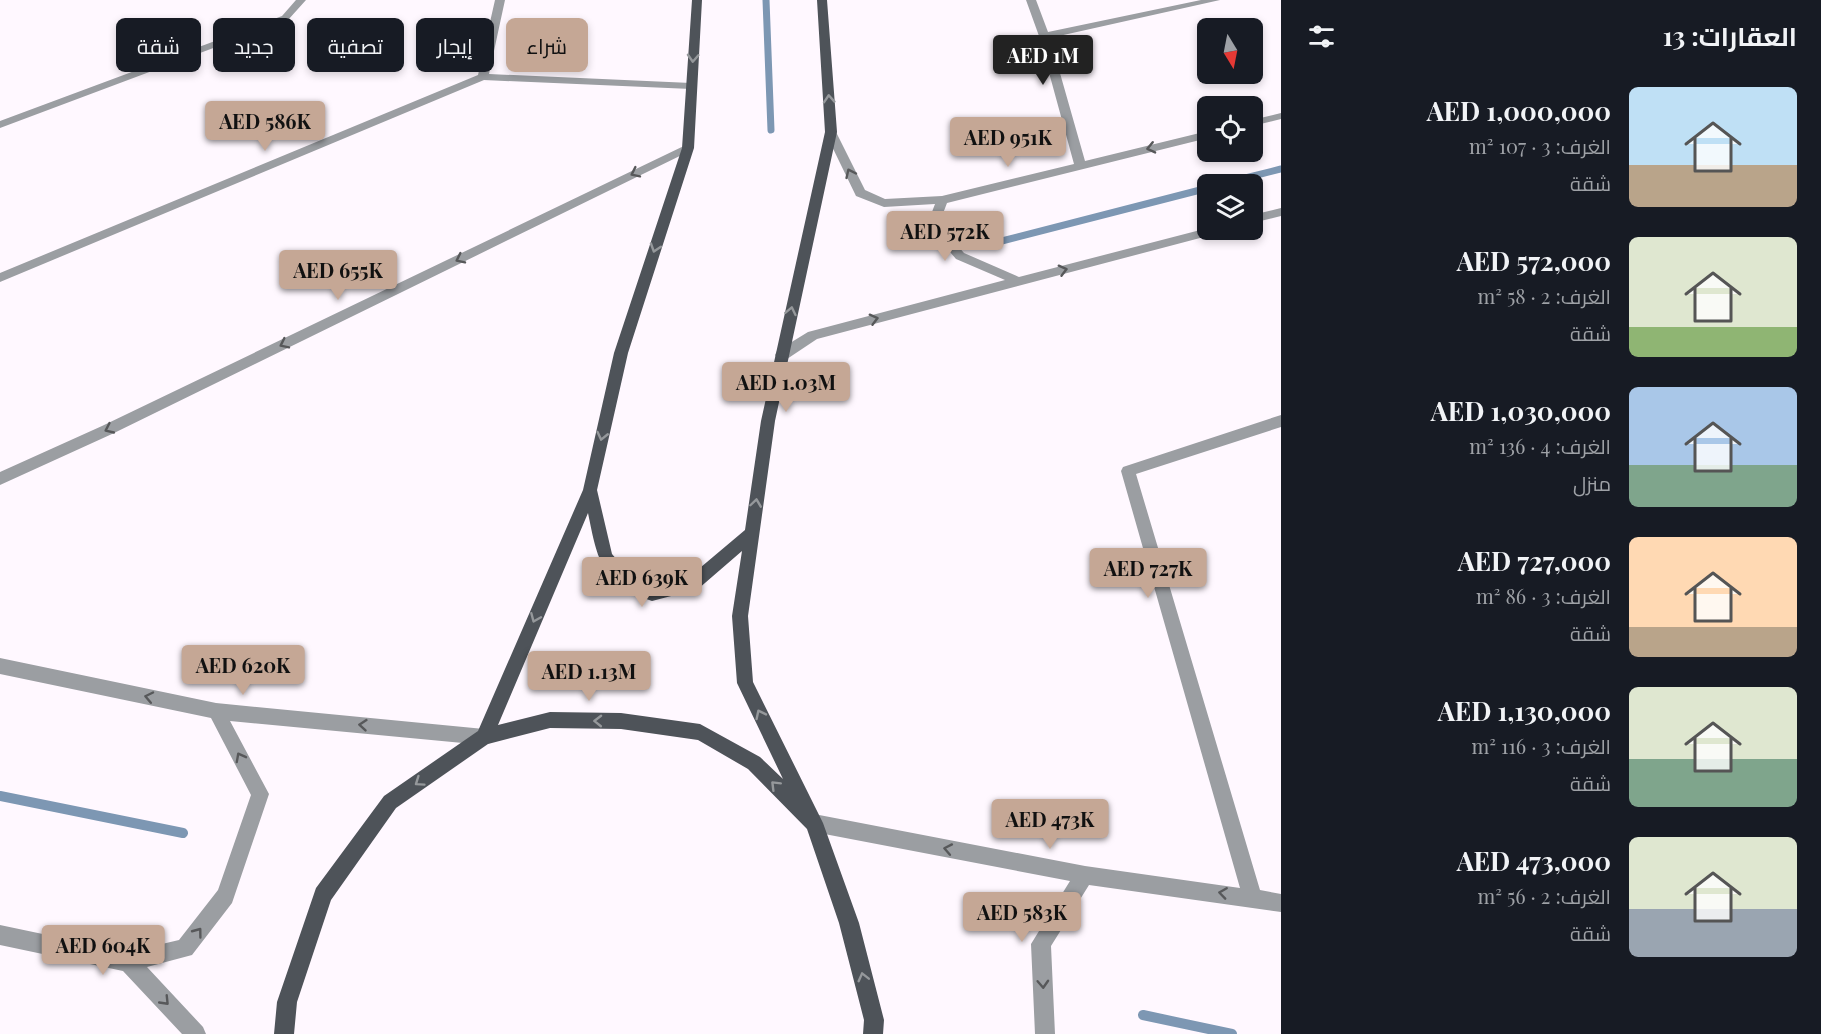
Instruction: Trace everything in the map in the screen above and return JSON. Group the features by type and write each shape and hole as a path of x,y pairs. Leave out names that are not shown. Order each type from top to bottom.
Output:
{"main road":[{"path":"484,737 590,490 621,353 688,148 697,0"},
{"path":"822,0 831,132 768,421 740,616 745,683 814,823 849,923 874,1020 873,1034"},
{"path":"590,490 605,557 624,580 652,594 692,584 752,534"},
{"path":"284,1034 287,1002 323,895 390,802 484,737 550,720 621,721 700,732 754,763 814,823"}],"street":[{"path":"0,125 285,18 301,0"},
{"path":"483,77 500,0"},
{"path":"1031,0 1044,36 1080,164"},
{"path":"1044,36 1215,0"},
{"path":"0,278 483,77 692,86"},
{"path":"1263,121 1281,117"},
{"path":"831,132 860,193 884,203 942,200 1197,137"},
{"path":"0,479 107,430 688,148"},
{"path":"942,200 933,225 960,256 1020,282"},
{"path":"1263,216 1281,212"},
{"path":"782,355 813,335 1197,235"},
{"path":"1252,897 1128,471 1281,421"},
{"path":"0,666 216,711 484,737"},
{"path":"0,935 128,963 185,948 225,896 260,794 216,711"},
{"path":"814,823 1085,875 1252,897 1281,903"},
{"path":"1045,1034 1041,944 1085,875"},
{"path":"128,963 196,1034"}],"waterway":[{"path":"766,0 771,130"},
{"path":"1261,174 1281,169"},
{"path":"990,244 1197,191"},
{"path":"0,796 183,833"},
{"path":"1143,1015 1232,1034"}]}
